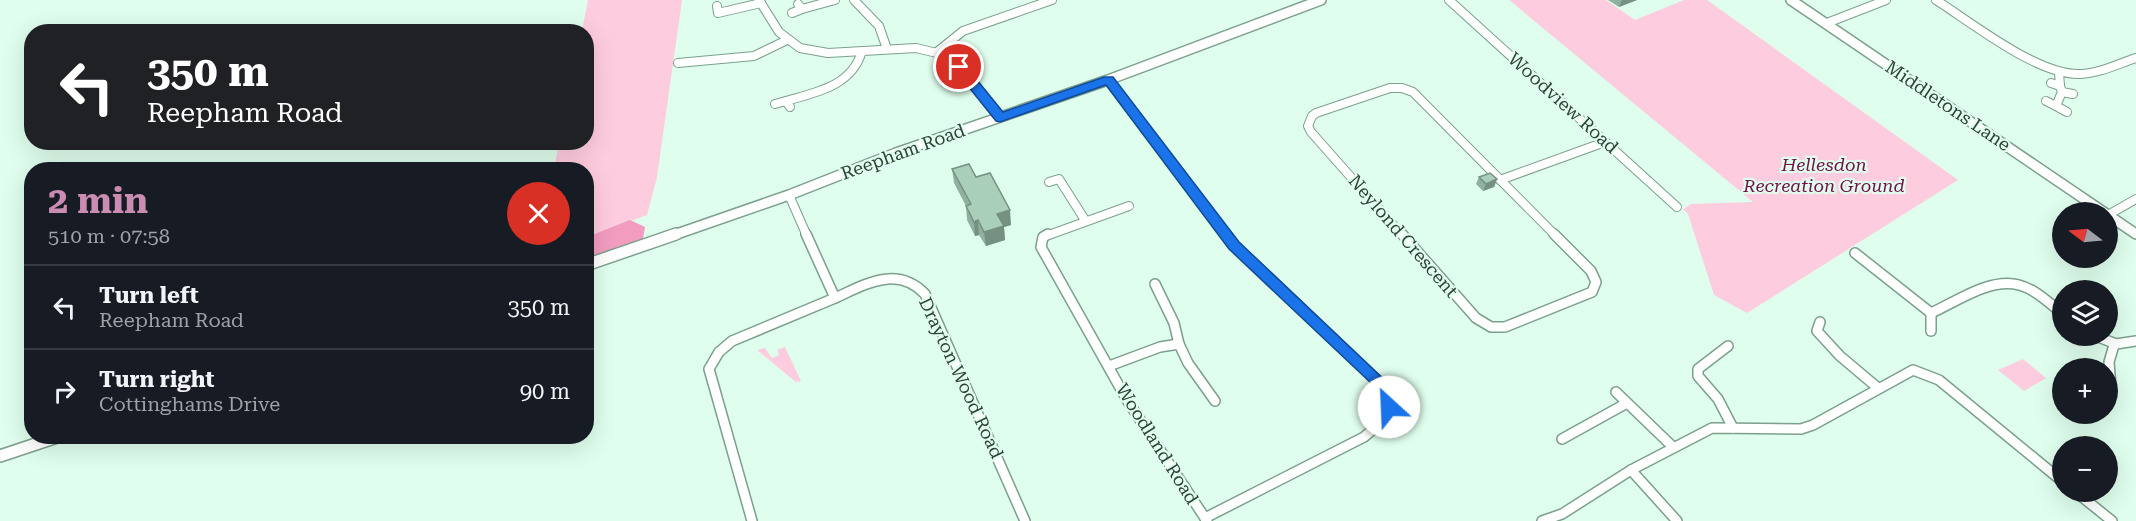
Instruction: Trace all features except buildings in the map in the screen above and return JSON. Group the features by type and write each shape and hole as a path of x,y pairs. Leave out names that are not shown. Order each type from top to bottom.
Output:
{"street":[{"path":"792,13 800,6 835,0"},
{"path":"854,0 881,25 885,33 887,49"},
{"path":"937,52 963,31 1051,0"},
{"name":"Reepham Road","path":"594,262 1108,80 1321,0"},
{"name":"Woodview Road","path":"1449,0 1677,207"},
{"name":"Middletons Lane","path":"1791,0 2089,202"},
{"path":"1827,23 1886,0"},
{"path":"1936,0 2035,62 2059,72 2085,73 2136,58"},
{"path":"717,14 760,2 787,40 806,50 819,52 910,48 937,52 959,67 1000,118"},
{"path":"678,63 691,58 754,56 787,40"},
{"path":"775,104 788,104 837,84 858,67 862,51"},
{"path":"2056,106 2061,89 2059,72"},
{"path":"1108,80 1234,245 1387,392 1389,407 1380,424 1364,437 1206,520"},
{"path":"2051,83 2073,94"},
{"name":"Neylond Crescent","path":"1390,88 1408,90 1500,180 1592,271 1596,282 1592,292 1498,328 1482,324 1476,318 1308,126 1316,113 1390,88"},
{"path":"2046,101 2067,112"},
{"path":"1500,180 1605,142"},
{"path":"1049,182 1059,179 1085,220"},
{"path":"789,195 835,298"},
{"path":"2118,208 2136,199"},
{"name":"Woodland Road","path":"1129,206 1052,232 1043,237 1041,247 1127,400 1206,520"},
{"name":"Middletons Lane","path":"2118,222 2136,234"},
{"path":"1855,253 1931,313"},
{"path":"1861,270 1869,264"},
{"name":"Drayton Wood Road","path":"752,521 709,369 719,352 732,341 871,283 890,279 911,281 925,294 1025,521"},
{"path":"1155,284 1174,323 1179,344 1188,363 1215,401"},
{"path":"1931,313 1998,284 2017,284 2032,291 2052,306"},
{"path":"1931,313 1931,331"},
{"path":"1815,328 1840,356 1878,388"},
{"path":"2118,345 2128,345 2136,341"},
{"name":"Woodland Road","path":"1108,366 1160,347 1179,344"},
{"path":"1728,346 1698,369 1698,376 1718,399 1732,428"},
{"path":"1542,521 1562,514 1631,470 1712,428 1801,429 1814,425 1913,370 1930,375 2052,473"},
{"path":"1616,392 1673,447"},
{"path":"1562,439 1627,403"},
{"path":"0,456 36,444"},
{"path":"1631,470 1677,521"},
{"path":"2088,502 2112,521"}],"green space":[{"path":"588,0 682,0 657,177 647,215 594,234 594,162 555,162 558,150 594,150 594,24 583,24"},
{"name":"Hellesdon Recreation Ground","path":"1509,0 1606,0 1635,20 1684,0 1707,0 1958,180 1747,313 1714,295 1688,214 1683,209 1691,204 1753,202"},
{"path":"785,347 801,381 796,382 757,350 765,348 772,358 779,355 777,350"},
{"path":"2023,359 2046,378 2024,391 1998,370"}],"shaded area":[{"path":"630,220 645,227 642,244 594,260 594,234"}],"route":[{"path":"959,67 1000,118 1108,80 1234,245 1377,380 1387,392 1389,407"}]}
